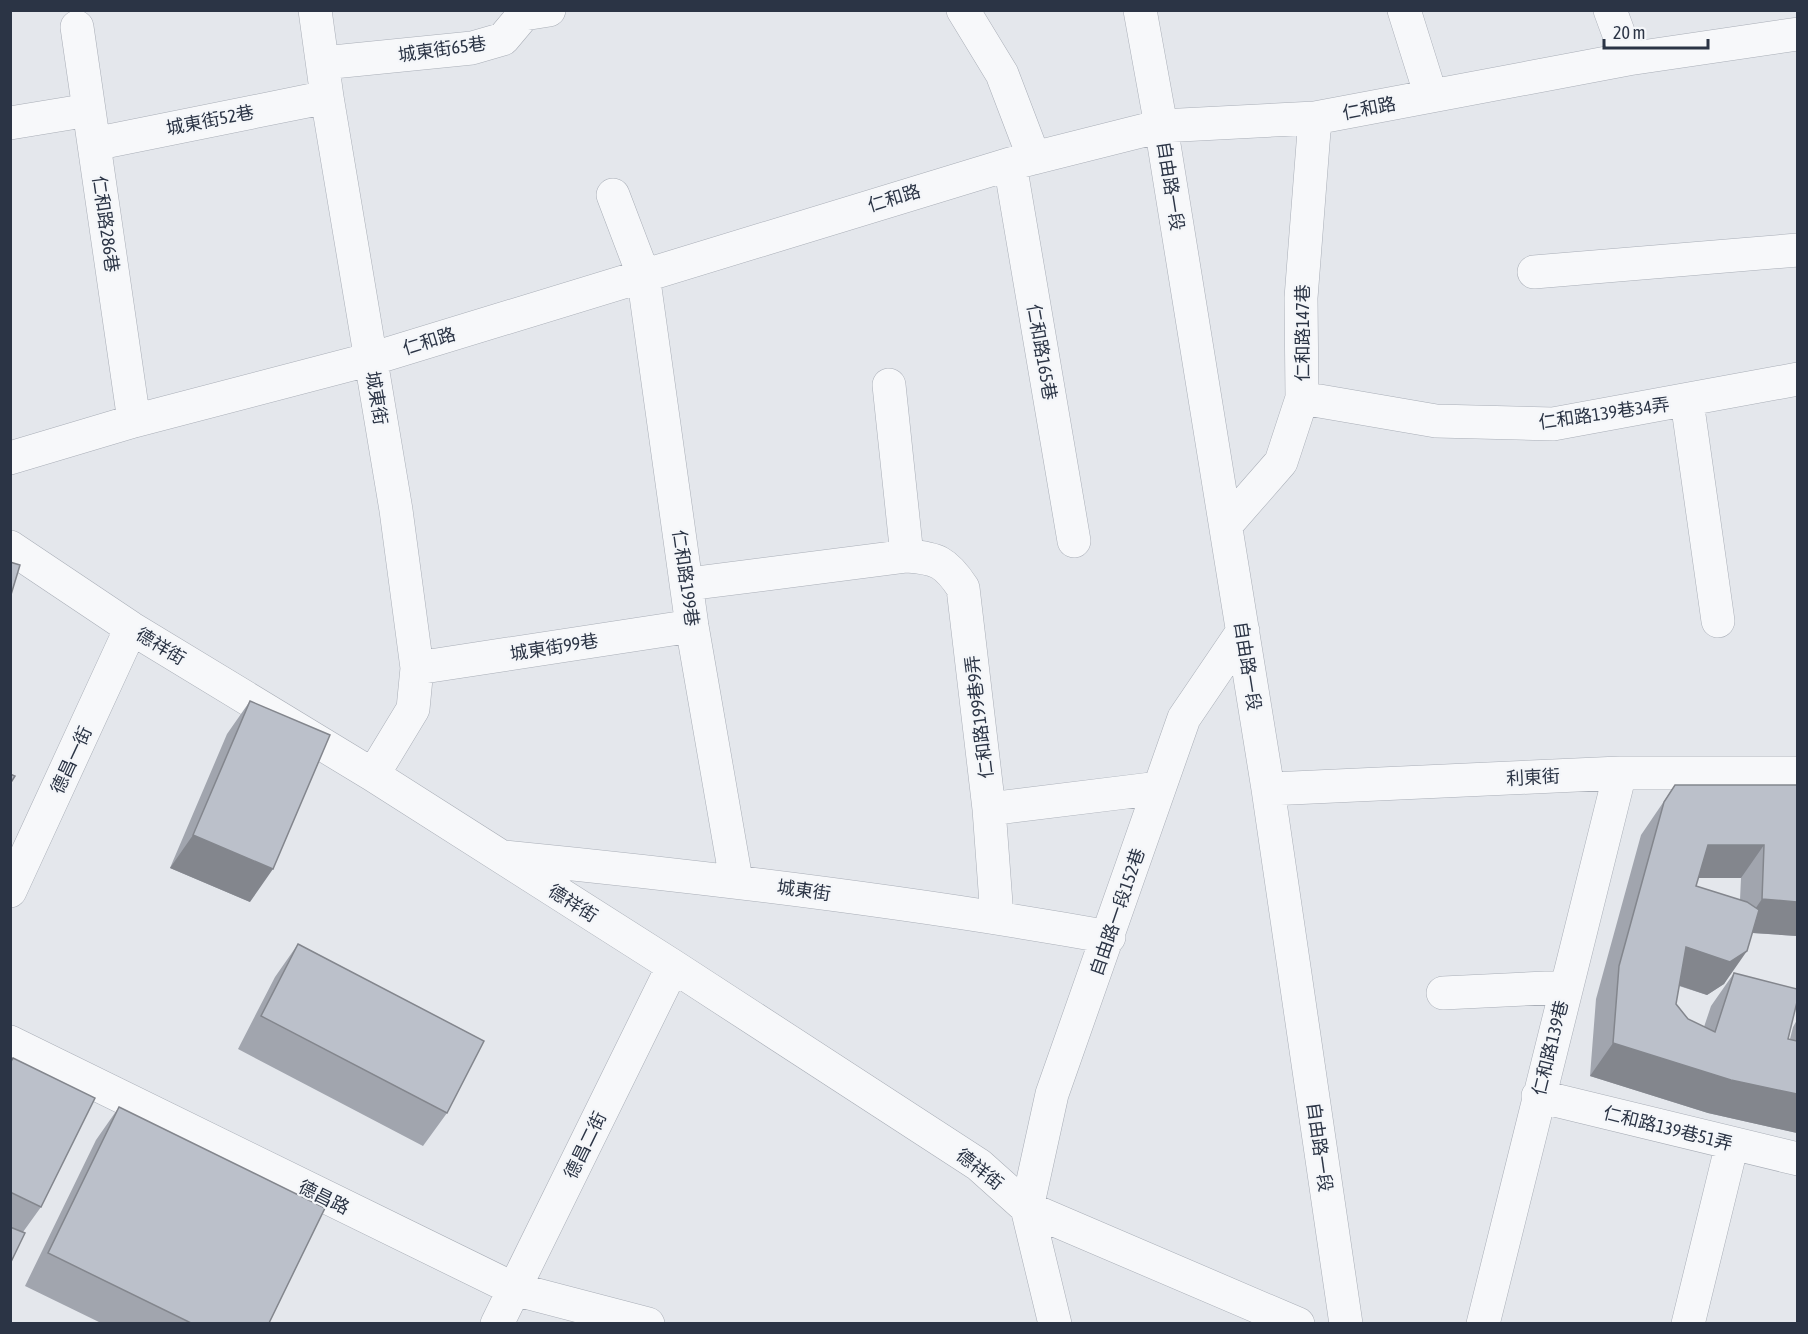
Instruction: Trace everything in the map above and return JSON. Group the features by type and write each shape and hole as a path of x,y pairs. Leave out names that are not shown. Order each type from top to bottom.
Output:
{"street":[{"name":"城東街","path":"315,10 327,97 396,510 417,668 413,709 373,775"},
{"name":"城東街65巷","path":"323,63 472,48 503,39 524,14 549,10"},
{"name":"仁和路165巷","path":"963,10 1002,74 1022,160 1074,541"},
{"name":"自由路一段","path":"1140,10 1161,126 1268,789 1346,1323"},
{"path":"1404,10 1431,96"},
{"path":"1610,10 1628,59"},
{"name":"仁和路286巷","path":"78,27 134,421"},
{"name":"仁和路","path":"10,458 134,421 371,359 1022,160 1161,126 1315,118 1628,59 1797,34"},
{"name":"城東街52巷","path":"94,144 327,97"},
{"path":"10,123 89,110"},
{"name":"仁和路147巷","path":"1226,525 1281,462 1302,398 1301,298 1315,118"},
{"name":"仁和路199巷","path":"613,195 643,274 688,584 692,626 736,880"},
{"path":"1534,272 1797,250"},
{"name":"仁和路139巷34弄","path":"1302,398 1436,421 1553,424 1797,379"},
{"path":"889,385 907,556"},
{"path":"1687,401 1718,621"},
{"name":"德祥街","path":"10,547 131,628 373,775 497,856 674,966 979,1165 1027,1208 1298,1323"},
{"name":"仁和路199巷9弄","path":"688,584 907,556 933,558 952,570 963,588 989,809 997,917"},
{"name":"城東街99巷","path":"417,668 692,626"},
{"name":"德昌一街","path":"10,891 131,628"},
{"name":"自由路一段152巷","path":"1027,1208 1052,1094 1184,718 1243,632"},
{"name":"利東街","path":"1268,789 1620,773 1797,773"},
{"name":"仁和路139巷","path":"1483,1323 1620,773"},
{"path":"989,809 1159,788"},
{"name":"城東街","path":"497,856 736,880 997,917 1109,937"},
{"name":"德昌二街","path":"497,1323 674,966"},
{"path":"1443,993 1566,987"},
{"name":"德昌路","path":"10,1042 514,1289 648,1323"},
{"name":"仁和路139巷51弄","path":"1538,1096 1797,1159"},
{"path":"1688,1323 1732,1144"},
{"path":"1027,1208 1055,1323"}],"building":[{"path":"10,562 20,565 10,598"},
{"path":"250,701 330,735 273,869 193,835"},
{"path":"10,774 15,776 10,784"},
{"path":"1675,785 1797,785 1797,902 1762,899 1764,845 1708,845 1696,886 1747,902 1759,910 1747,951 1730,962 1686,947 1676,1004 1688,1019 1715,1032 1734,973 1797,989 1797,1002 1788,1039 1797,1041 1797,1094 1731,1080 1613,1043 1619,966 1664,802"},
{"path":"298,944 484,1041 447,1113 261,1016"},
{"path":"13,1058 95,1098 41,1207 10,1192 10,1063"},
{"path":"119,1107 325,1208 269,1323 191,1323 48,1253"},
{"path":"10,1227 25,1233 10,1264"}]}
